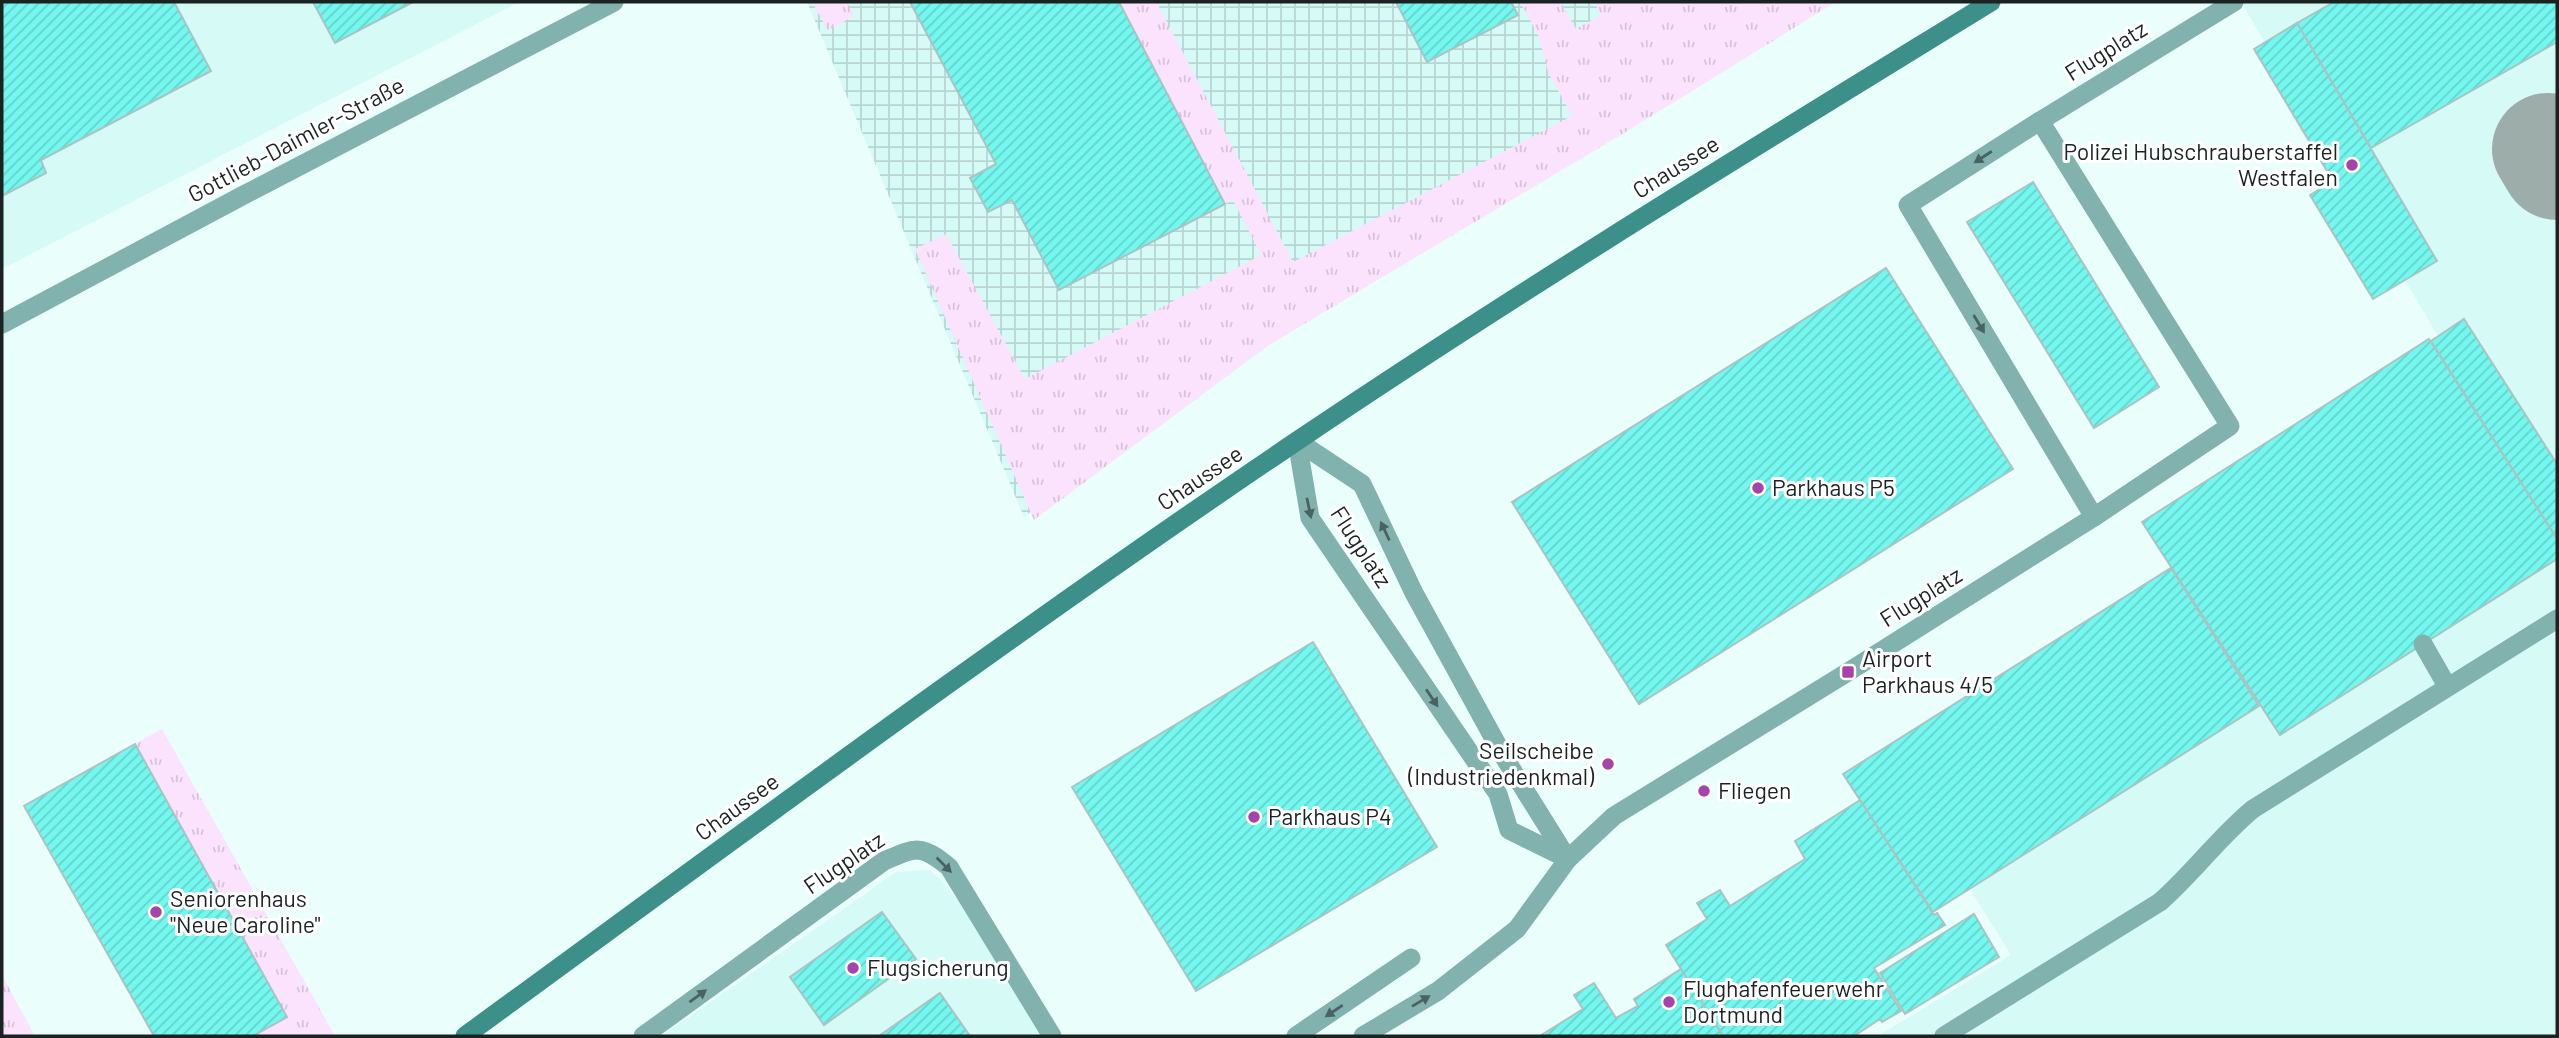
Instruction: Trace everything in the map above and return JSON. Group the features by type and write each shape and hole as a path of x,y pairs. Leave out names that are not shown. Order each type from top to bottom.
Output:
{"main road":[{"name":"Chaussee","path":"465,1036 1020,630 1297,441 1657,207 1991,2"}],"street":[{"name":"Gottlieb-Daimler-Straße","path":"2,324 614,2"},
{"name":"Flugplatz","path":"2094,517 1908,205 2234,2"},
{"name":"Flugplatz","path":"1363,1036 1437,991 1517,929 1568,859 1614,816 2094,517 2230,426 2040,121"},
{"name":"Flugplatz","path":"1297,441 1310,518 1498,794 1509,830 1568,859"},
{"name":"Flugplatz","path":"1297,441 1363,484 1414,593 1504,757 1568,859"},
{"path":"1944,1036 2160,902 2253,808 2557,619"},
{"path":"2423,644 2447,686"},
{"name":"Flugplatz","path":"643,1036 884,861 911,849 930,852 949,867 1052,1036"},
{"path":"1296,1036 1411,958"},
{"path":"1039,1015 1039,1036"}],"shaded area":[{"path":"2,2 519,2 2,269"},
{"path":"807,2 1817,2 1255,341 1024,517"},
{"path":"2241,2 2557,2 2557,538"},
{"path":"2557,559 2557,1036 1878,1036 2011,955 1970,889 2259,706 2281,735"},
{"path":"930,870 988,931 1053,1036 662,1036 896,872"}],"green space":[{"path":"812,2 847,2 854,16 828,30"},
{"path":"1119,2 1163,2 1158,5 1293,262 1572,116 1548,72 1539,37 1520,2 1561,2 1576,29 1601,15 1594,2 1836,2 1629,130 1269,345 1034,520 915,249 946,234 1025,379 1261,255 1233,200 1225,204"},
{"path":"162,729 334,1034 253,1036 286,1017 135,744"},
{"path":"2,975 35,1036 2,1036"}],"building":[{"path":"2,2 174,2 211,71 41,160 46,173 2,196"},
{"path":"313,2 413,2 335,43"},
{"path":"910,2 1119,2 1225,204 1059,290 1012,200 988,212 970,178 996,164"},
{"path":"1396,2 1511,2 1518,15 1427,62"},
{"path":"2334,2 2557,2 2557,42 2371,148 2297,23"},
{"name":"Polizei Hubschrauberstaffel Westfalen","path":"2297,23 2437,261 2373,299 2310,195 2333,181 2254,49"},
{"path":"2033,182 2159,387 2094,428 1967,222"},
{"name":"Parkhaus P5","path":"1886,268 2013,469 1639,704 1512,502"},
{"path":"2464,319 2557,464 2557,539 2431,341"},
{"path":"2429,339 2557,539 2557,559 2280,735 2142,522"},
{"path":"2171,568 2259,706 1933,912 1843,774"},
{"name":"Parkhaus P4","path":"1313,642 1437,847 1196,991 1072,787"},
{"name":"Seniorenhaus \"Neue Caroline\"","path":"135,744 287,1017 253,1036 154,1036 24,806"},
{"path":"1860,800 1934,915 1937,913 1945,925 1874,968 1901,1011 1882,1022 1880,1019 1854,1036 1723,1036 1666,945 1707,919 1697,903 1720,890 1730,906 1805,859 1795,841"},
{"name":"Flugsicherung","path":"882,912 916,959 824,1025 790,977"},
{"path":"1974,914 1999,957 1905,1014 1880,973"},
{"name":"Flughafenfeuerwehr Dortmund","path":"1681,969 1723,1036 1540,1036 1583,1009 1574,995 1594,983 1616,1018 1638,1006 1634,999"},
{"path":"940,993 970,1036 879,1036"}],"taxiway":[{"path":"2548,149 2557,164"}],"place":[{"name":"Polizei Hubschrauberstaffel Westfalen","path":"2352,165"},
{"name":"Parkhaus P5","path":"1758,488"},
{"name":"Airport Parkhaus 4/5","path":"1848,672"},
{"name":"Seilscheibe (Industriedenkmal)","path":"1608,764"},
{"name":"Fliegen","path":"1704,791"},
{"name":"Parkhaus P4","path":"1254,817"},
{"name":"Seniorenhaus \"Neue Caroline\"","path":"156,912"},
{"name":"Flugsicherung","path":"853,968"},
{"name":"Flughafenfeuerwehr Dortmund","path":"1669,1002"}]}
